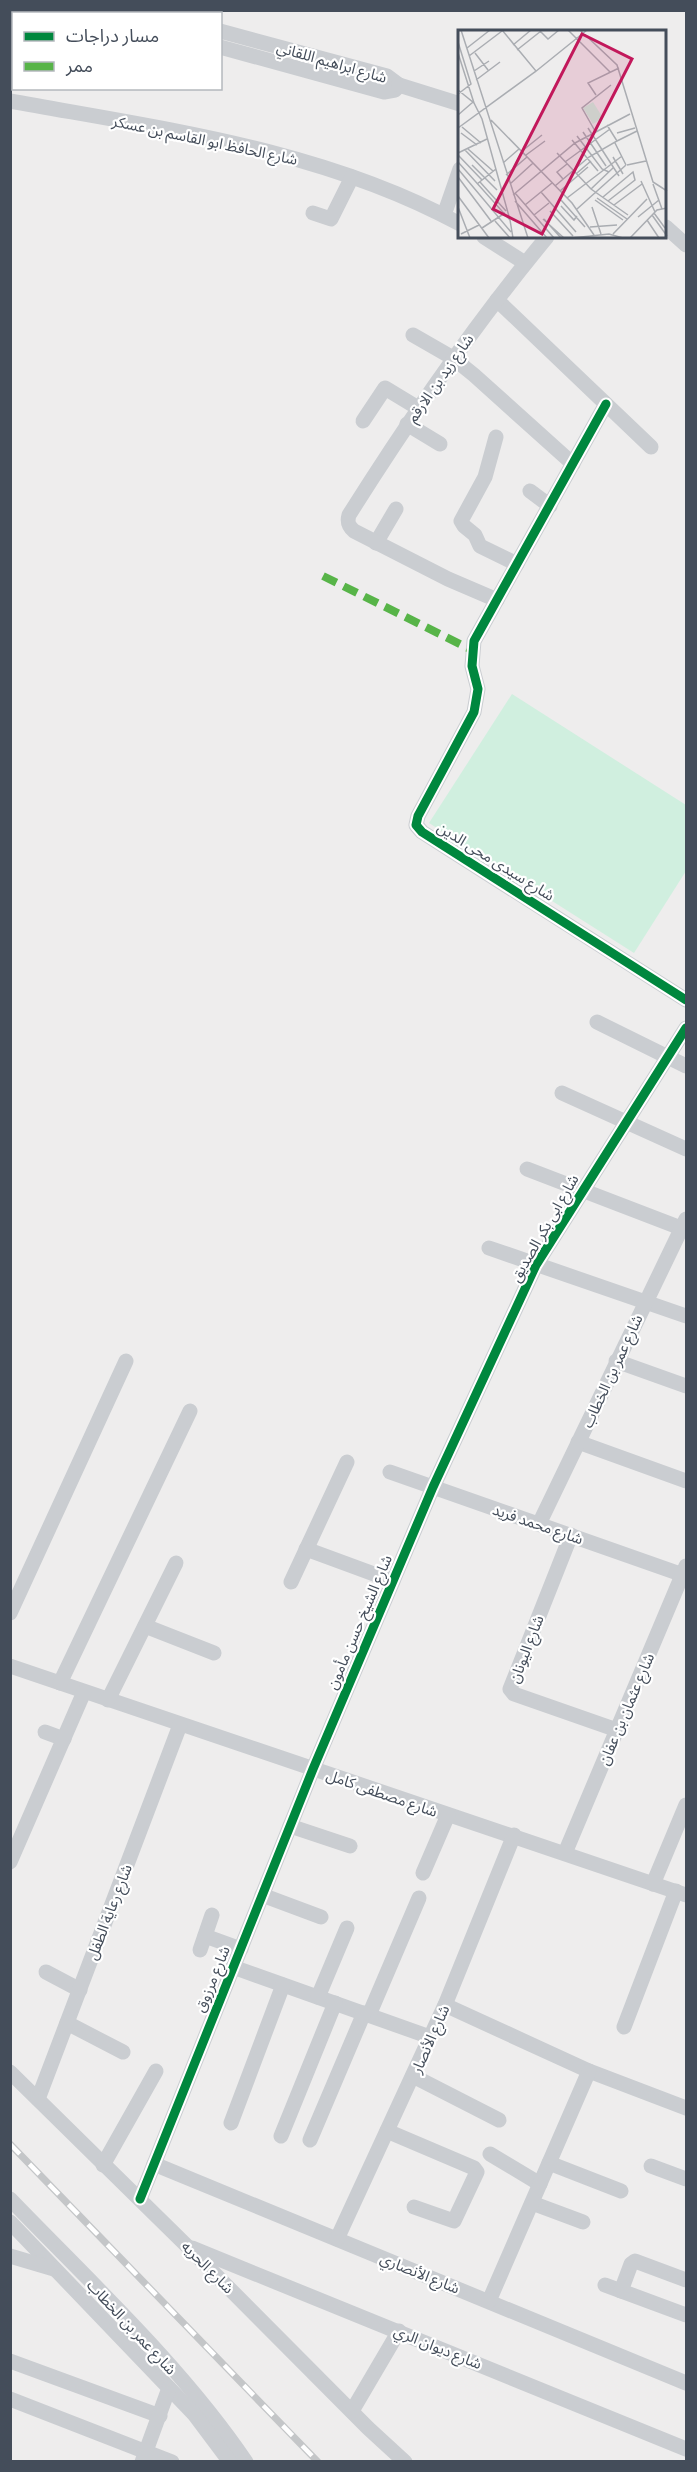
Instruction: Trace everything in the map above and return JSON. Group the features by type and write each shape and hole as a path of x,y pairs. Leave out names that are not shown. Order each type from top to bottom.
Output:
{"street":[{"name":"شارع ابراهيم اللقاني","path":"222,32 387,76 399,85 395,90 384,92 222,48"},
{"path":"399,85 458,103"},
{"name":"شارع الحافظ ابو القاسم بن عسكر","path":"10,101 236,143 352,177 458,223"},
{"path":"444,215 458,175"},
{"path":"313,213 332,219 352,177"},
{"path":"667,228 687,245"},
{"path":"486,238 525,263"},
{"name":"شارع زيد بن الارقم","path":"376,543 349,527 349,514 453,358 525,263 547,238"},
{"path":"497,300 651,447"},
{"path":"413,335 453,358 573,464"},
{"path":"363,421 385,388 418,408"},
{"name":"شارع سيدى محى الدين","path":"606,404 474,641 472,666 478,689 474,712 418,816 416,825 687,1000"},
{"path":"407,424 440,444"},
{"path":"496,436 485,477 461,521 475,534 480,546 517,564"},
{"path":"530,491 550,506"},
{"path":"396,509 376,543 497,600"},
{"path":"597,1022 687,1066"},
{"name":"شارع ابى بكر الصديق","path":"433,1487 536,1265 687,1028"},
{"path":"562,1093 687,1149"},
{"path":"527,1168 582,1191 685,1226"},
{"name":"شارع عمر بن الخطاب","path":"539,1524 616,1361 685,1226"},
{"path":"489,1248 687,1316"},
{"path":"10,1613 126,1361"},
{"path":"616,1361 687,1386"},
{"path":"60,1683 190,1411"},
{"path":"578,1442 687,1480"},
{"path":"291,1582 347,1462"},
{"name":"شارع محمد فريد","path":"390,1472 685,1572"},
{"name":"شارع الشيخ حسن مأمون","path":"313,1769 433,1487"},
{"name":"شارع اليونان","path":"571,1535 510,1689 514,1694 617,1730"},
{"path":"306,1549 393,1581"},
{"path":"108,1700 176,1563"},
{"name":"شارع عثمان بن عفان","path":"565,1853 685,1572"},
{"path":"145,1626 214,1653"},
{"name":"شارع مصطفى كامل","path":"10,1666 682,1893"},
{"path":"10,1862 16,1834 64,1739 84,1692"},
{"name":"شارع رعاية الطفل","path":"38,2099 180,1725"},
{"path":"45,1732 64,1739"},
{"name":"شارع مرزوق","path":"140,2199 313,1769"},
{"path":"653,1884 687,1805"},
{"path":"423,1873 448,1815"},
{"path":"290,1826 350,1846"},
{"name":"شارع الأنصار","path":"337,2239 445,2005 514,1835"},
{"path":"624,2027 682,1893"},
{"path":"262,1895 321,1917"},
{"path":"310,2140 419,1898"},
{"path":"212,1915 202,1943 241,1949"},
{"path":"318,1997 347,1928"},
{"path":"233,1967 430,2037"},
{"path":"46,1972 80,1990"},
{"path":"231,2123 284,1985"},
{"path":"280,2136 335,2003"},
{"path":"445,2005 589,2071 687,2108"},
{"path":"67,2023 123,2052"},
{"path":"103,2165 156,2071"},
{"path":"489,2301 589,2071"},
{"name":"شارع الحريه","path":"10,2072 405,2462"},
{"path":"413,2076 499,2120"},
{"path":"387,2131 474,2168 477,2172 454,2222 414,2207"},
{"path":"490,2154 540,2184"},
{"path":"549,2163 621,2191"},
{"name":"شارع الأنصاري","path":"154,2164 687,2383"},
{"path":"651,2166 687,2179"},
{"name":"شارع عمر بن الخطاب","path":"10,2199 170,2366 208,2411 246,2462"},
{"path":"532,2204 583,2222"},
{"name":"شارع عمر بن الخطاب","path":"10,2222 194,2414 230,2462"},
{"name":"شارع ديوان الري","path":"188,2247 687,2449"},
{"path":"10,2256 56,2270"},
{"path":"621,2291 631,2264 635,2261 687,2280"},
{"path":"605,2285 687,2315"},
{"path":"352,2411 399,2331"},
{"path":"10,2361 160,2416"},
{"path":"144,2456 169,2388"},
{"path":"10,2399 144,2456 172,2462"}],"green space":[{"path":"512,694 686,805 686,871 634,953 429,823"}],"railway":[{"path":"10,2144 318,2462"}],"marked path":[{"path":"323,576 472,650"}],"cycle path":[{"path":"606,404 474,641 472,666 478,689 474,712 418,816 416,825 422,832 686,1000"},
{"path":"140,2199 313,1769 433,1487 536,1265 686,1028"}]}
